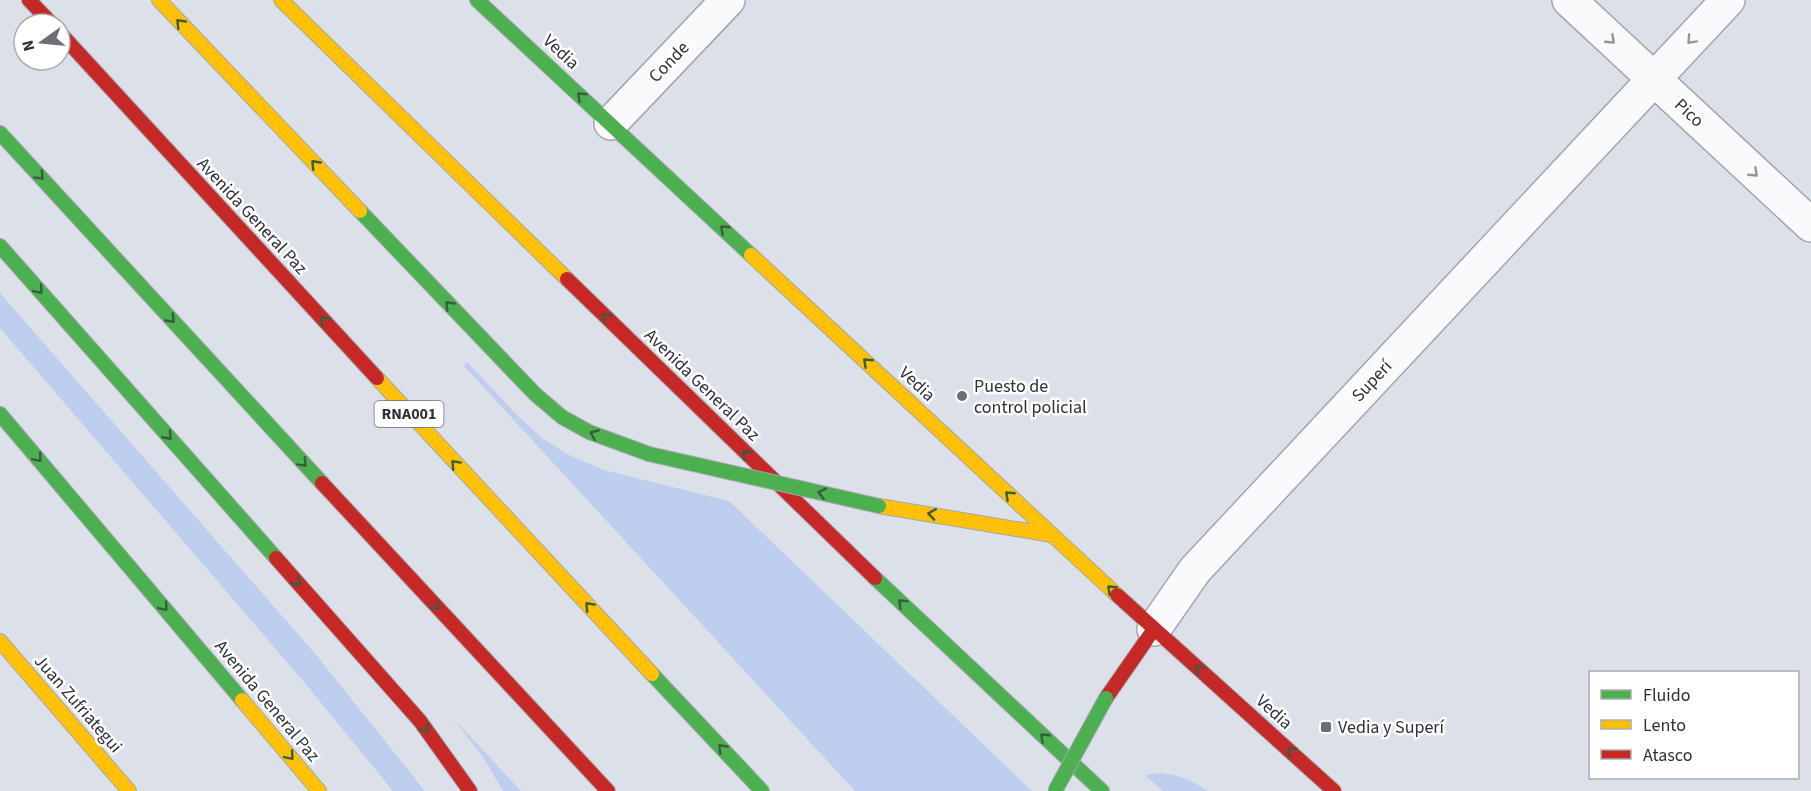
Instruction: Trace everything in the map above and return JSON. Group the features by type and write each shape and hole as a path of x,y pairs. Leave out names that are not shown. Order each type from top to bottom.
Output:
{"main road":[{"path":"30,0 41,12"},
{"path":"159,0 535,394 562,417 589,432 649,454 879,506 1052,535"},
{"name":"Avenida General Paz","path":"281,0 858,563 1102,791"},
{"name":"Vedia","path":"477,0 1052,535 1334,791"},
{"name":"Avenida General Paz","path":"72,46 462,471 762,791"},
{"path":"0,133 608,791"},
{"path":"0,246 420,721 470,791"},
{"name":"Avenida General Paz","path":"0,414 319,791"},
{"name":"Superí","path":"1055,791 1106,698 1154,629"},
{"name":"Juan Zufriategui","path":"0,641 129,791"}],"street":[{"name":"Conde","path":"611,123 728,0"},
{"name":"Pico","path":"1569,0 1811,225"},
{"name":"Superí","path":"1154,629 1194,570 1728,0"}],"shaded area":[{"path":"0,293 317,656 425,791 393,791 304,682 0,328"},
{"path":"467,362 519,417 542,438 567,454 604,470 729,501 1032,791 855,791 464,366"},
{"path":"452,717 521,791 503,791 483,757"},
{"path":"1162,773 1186,779 1208,791 1163,791 1145,775"}],"traffic: fast":[{"path":"477,0 751,255"},
{"path":"0,133 322,483"},
{"path":"360,211 535,394 562,417 589,432 649,454"},
{"path":"0,246 276,558"},
{"path":"0,414 242,700"},
{"path":"649,454 879,506"},
{"path":"875,578 1102,791"},
{"path":"652,674 762,791"},
{"path":"1055,791 1106,698"}],"traffic: slow":[{"path":"159,0 360,211"},
{"path":"281,0 567,279"},
{"path":"751,255 1117,595"},
{"path":"377,378 652,674"},
{"path":"879,506 1052,535"},
{"path":"0,641 129,791"},
{"path":"242,700 319,791"}],"traffic: jam":[{"path":"29,0 40,12"},
{"path":"72,46 377,378"},
{"path":"567,279 875,578"},
{"path":"322,483 608,791"},
{"path":"276,558 420,721 470,791"},
{"path":"1117,595 1334,791"},
{"path":"1106,698 1154,629"}],"place":[{"name":"Puesto de control policial","path":"962,396"},
{"name":"Vedia y Superí","path":"1326,727"}]}
